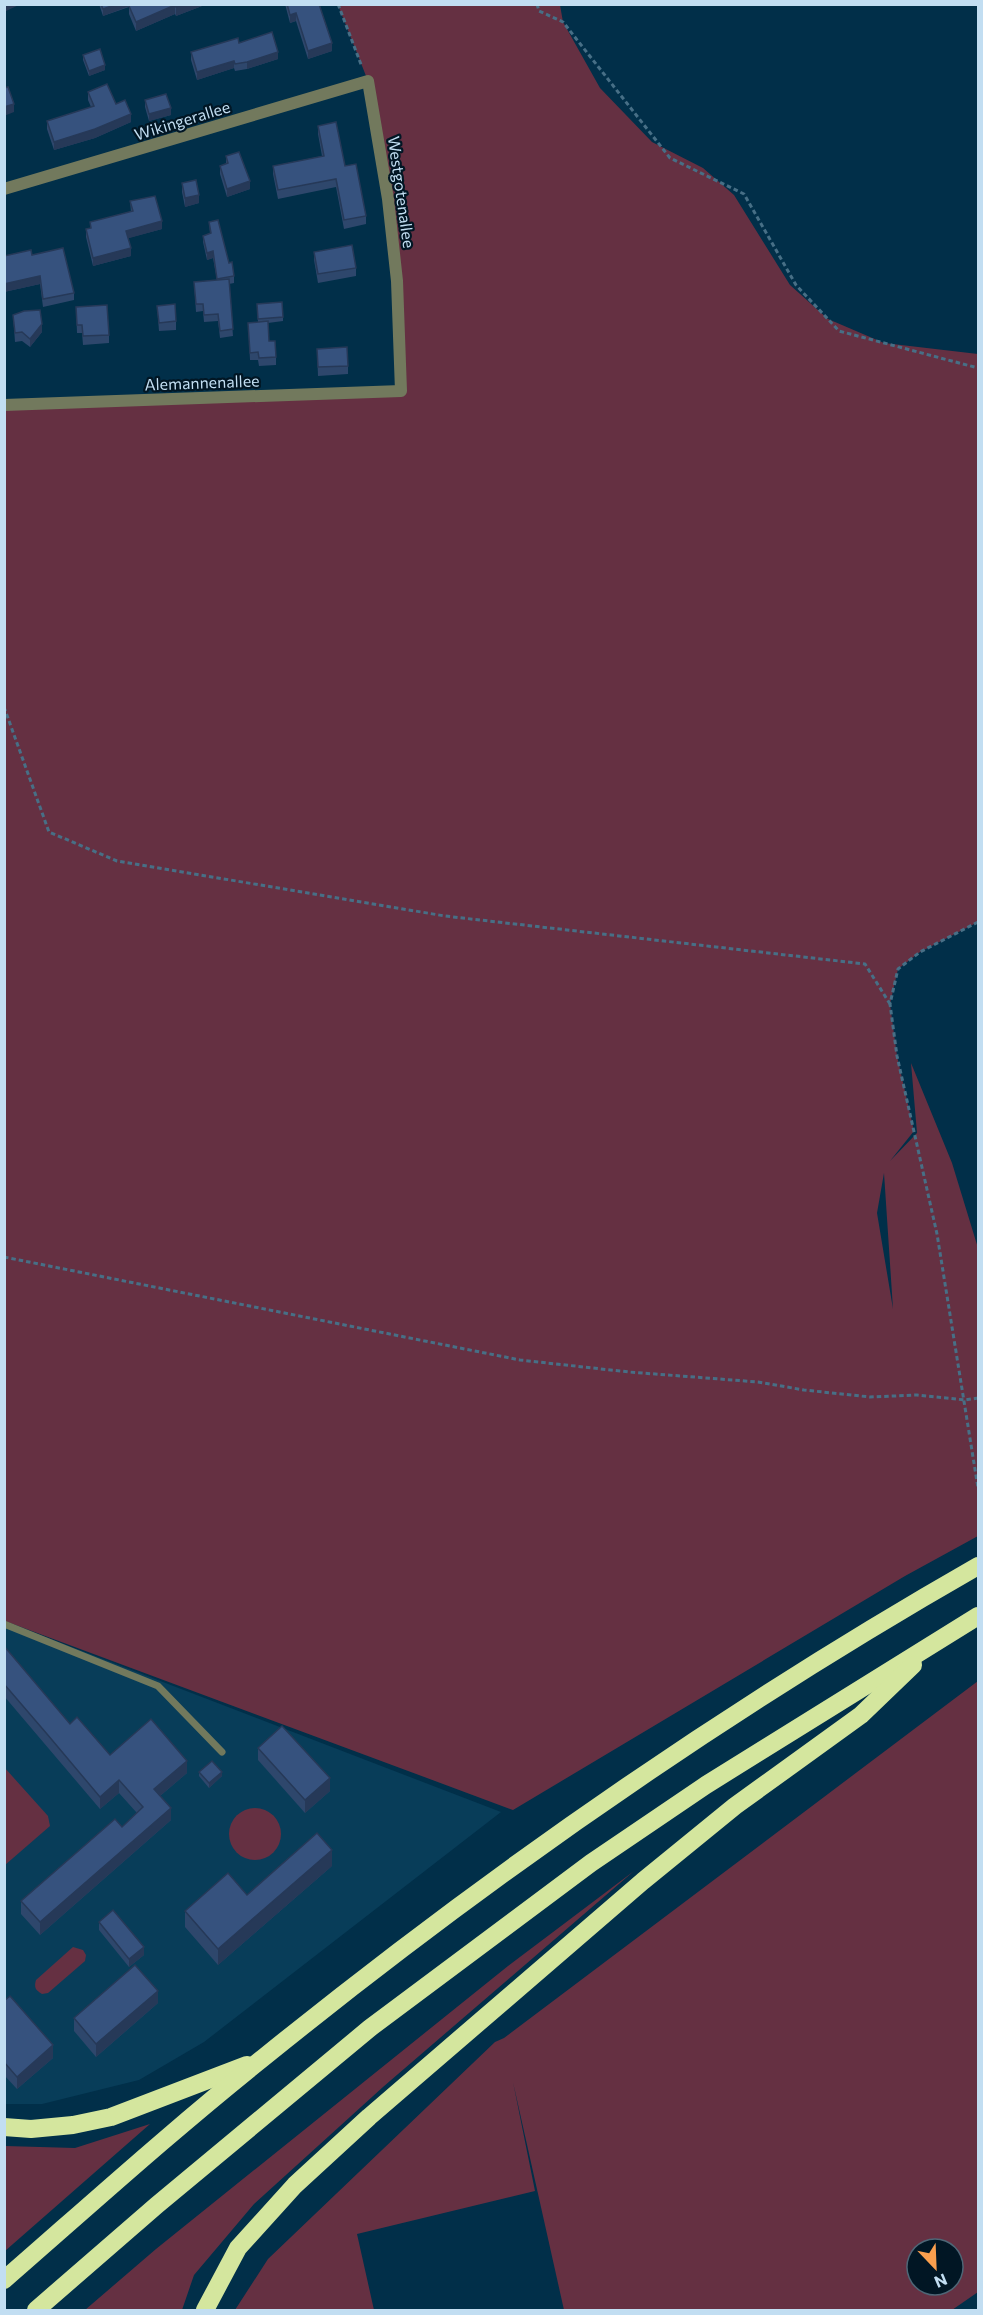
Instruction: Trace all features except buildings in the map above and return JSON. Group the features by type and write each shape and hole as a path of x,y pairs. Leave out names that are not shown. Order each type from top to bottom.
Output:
{"highway":[{"path":"4,2280 260,2060 467,1899 579,1818 707,1732 811,1666 978,1566"},
{"path":"36,2310 157,2205 370,2028 582,1870 706,1785 978,1616"},
{"path":"205,2310 238,2248 295,2185 378,2110 643,1881 735,1806 861,1715 940,1638"},
{"path":"4,2127 31,2129 73,2125 111,2117 260,2060"}],"street":[{"name":"Wikingerallee","path":"4,189 368,81"},
{"name":"Westgotenallee","path":"368,81 388,199 396,269 401,391"},
{"name":"Alemannenallee","path":"4,405 401,391"}],"lane":[{"path":"4,1624 158,1686 222,1752"}],"path":[{"path":"338,4 368,81"},
{"path":"537,4 539,11 563,22 670,158 744,194 796,285 839,330 978,368"},
{"path":"4,707 49,832 117,861 444,916 866,964 890,1004"},
{"path":"978,922 920,952 898,969 890,1004 897,1056 937,1234 978,1488"},
{"path":"4,1257 520,1360 629,1372 758,1382 804,1390 870,1397 916,1395 965,1400 978,1398"}],"shaded area":[{"path":"338,5 560,5 563,22 600,88 652,142 703,168 734,195 790,285 828,319 884,343 978,354 978,922 920,952 898,969 890,1004 897,1056 914,1131 890,1161 917,1133 911,1063 952,1163 978,1248 978,1536 905,1576 513,1810 5,1621 4,405 401,391 397,281 368,81","holes":["884,1173 893,1309 877,1213"]},
{"path":"4,1621 501,1812 204,2042 139,2080 42,2104 5,2104"},
{"path":"978,1681 978,2292 952,2310 564,2310 513,2082 535,2191 357,2234 374,2310 235,2310 268,2259 495,2042 504,2038"},
{"path":"4,1767 48,1816 50,1826 5,1865"},
{"path":"250,1808 260,1808 269,1812 277,1820 281,1834 277,1848 269,1856 260,1860 250,1860 241,1856 233,1848 229,1839 229,1829 233,1820 241,1812"},
{"path":"634,1871 383,2087 254,2204 194,2275 182,2310 85,2310 156,2249 508,1966"},
{"path":"73,1947 83,1950 86,1955 85,1961 48,1993 40,1993 35,1985 36,1980"},
{"path":"150,2124 5,2251 5,2146 75,2148"}]}
